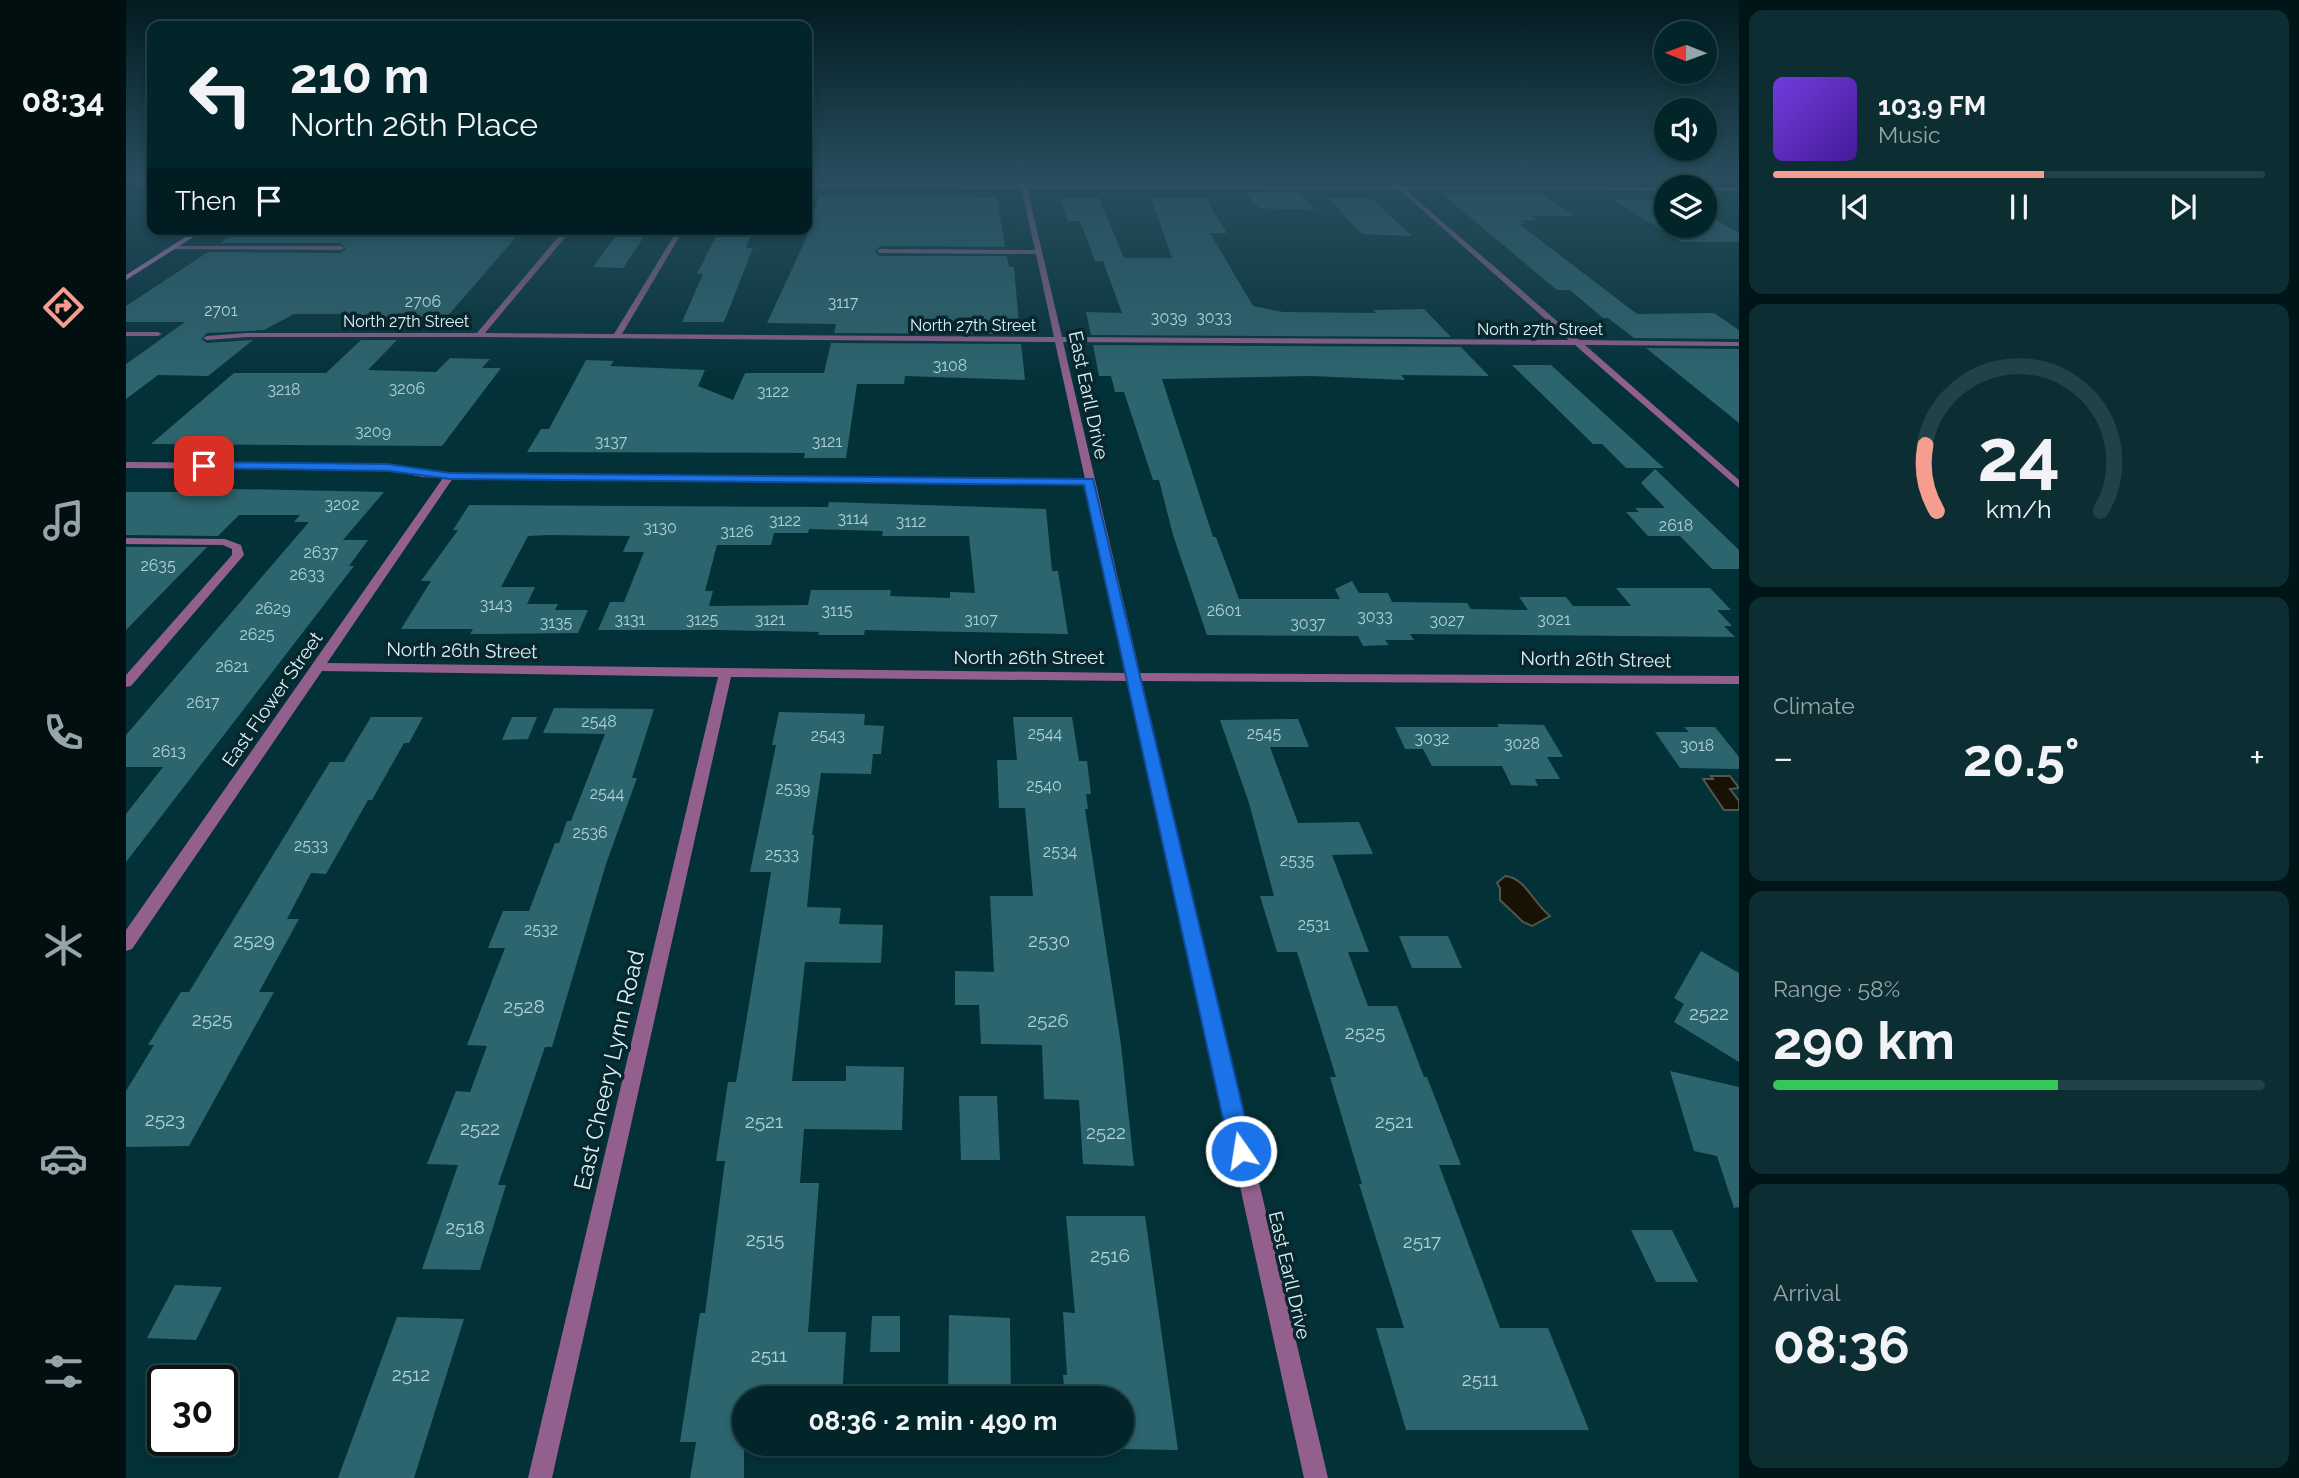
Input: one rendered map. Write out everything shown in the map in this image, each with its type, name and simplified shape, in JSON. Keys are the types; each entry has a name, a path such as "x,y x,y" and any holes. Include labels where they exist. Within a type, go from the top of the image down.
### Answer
{"main road":[{"path":"126,278 173,248"}],"street":[{"path":"337,248 341,248"},
{"path":"479,335 553,248"},
{"path":"617,336 670,248"},
{"name":"East Earll Drive","path":"1036,248 1316,1478"},
{"path":"1468,248 1739,485"},
{"path":"880,251 1037,252"},
{"path":"126,334 158,334"},
{"name":"North 27th Street","path":"207,338 247,335 479,335 1739,344"},
{"path":"126,465 388,467 450,476 1089,482"},
{"name":"East Flower Street","path":"126,944 450,476"},
{"path":"126,541 225,542 237,547 238,555 126,683"},
{"name":"North 26th Street","path":"318,667 1739,680"},
{"name":"East Cheery Lynn Road","path":"540,1478 726,672"}],"shaded area":[{"path":"1711,776 1730,776 1739,788 1730,789 1739,801 1739,810 1724,810 1703,779 1713,779"},
{"path":"1505,876 1524,886 1550,916 1532,926 1523,922 1500,900 1497,883"}],"building":[{"path":"507,248 438,327 370,330 378,323 352,322 362,314 294,314 264,330 207,333 201,339 207,343 253,340 208,376 158,375 126,399 126,364 185,322 126,322 126,306 208,252 341,253 346,249"},
{"path":"607,248 636,248 623,268 593,267"},
{"path":"710,248 753,248 724,322 682,322 703,274 697,274"},
{"path":"802,248 878,248 875,252 880,256 1007,256 1009,267 1014,267 1020,334 834,333 836,324 767,323"},
{"path":"1090,248 1120,248 1124,258 1172,258 1168,248 1219,248 1253,306 1283,312 1376,313 1373,310 1424,309 1451,337 1091,335 1086,312 1122,313 1103,261 1095,261"},
{"path":"1507,248 1550,248 1637,314 1714,313 1739,330 1739,339 1634,338 1608,318 1603,318 1570,290 1557,290"},
{"path":"361,340 397,340 368,370 436,372 450,358 490,359 482,368 501,368 442,446 151,444 234,373 326,373"},
{"path":"831,343 1021,344 1025,380 905,376 904,384 857,384 846,458 804,458 805,453 527,452 541,429 549,429 586,360 614,361 610,366 705,370 698,386 733,400 745,373 824,373"},
{"path":"1093,345 1461,347 1489,376 1401,375 1405,380 1311,376 1162,379 1213,537 1216,537 1239,599 1340,599 1335,589 1352,581 1359,593 1388,593 1392,602 1467,603 1471,609 1528,610 1519,597 1566,597 1573,606 1631,606 1616,588 1710,588 1731,610 1717,610 1732,626 1724,626 1735,637 1410,634 1414,640 1385,640 1389,645 1363,646 1358,636 1207,635 1173,535 1159,480 1153,480 1124,392 1115,392 1111,376 1099,376"},
{"path":"1646,348 1739,349 1739,423"},
{"path":"1512,365 1551,365 1664,468 1626,468 1602,444 1593,444"},
{"path":"1655,469 1739,550 1739,569 1712,569 1680,536 1648,536 1626,512 1639,512 1635,508 1665,508 1641,483"},
{"path":"187,488 384,492 343,540 368,540 349,566 354,566 126,862 126,814 163,767 126,767 126,735 309,522 294,522 300,515 239,515 218,536 126,535 126,492 183,492"},
{"path":"829,502 1046,509 1052,571 1058,571 1068,634 865,630 864,635 818,635 819,632 598,630 610,602 624,602 644,552 623,552 630,536 549,535 528,536 501,587 535,587 527,604 558,604 555,610 588,610 578,633 470,634 473,629 401,629 431,581 421,581 458,530 453,530 469,505 828,507","holes":["809,529 883,531 882,536 969,536 975,593 950,592 950,598 890,596 891,590 811,590 808,605 709,606 713,591 705,591 717,545 771,545 774,533 808,533"]},
{"path":"126,547 207,547 126,630"},
{"path":"554,708 654,709 632,778 637,778 606,864 552,1047 545,1047 498,1185 506,1185 480,1270 422,1269 458,1165 427,1164 456,1091 470,1092 487,1046 467,1045 505,948 488,948 503,911 529,911 555,843 559,843 567,821 571,821 605,734 543,733"},
{"path":"779,712 865,714 864,725 884,726 881,754 873,754 871,774 821,773 812,835 807,907 841,908 839,924 883,925 881,963 805,962 792,1081 846,1081 846,1066 904,1067 902,1130 804,1129 800,1183 819,1183 808,1332 846,1332 843,1386 732,1386 732,1456 744,1456 744,1478 690,1478 696,1442 680,1442 700,1313 705,1313 725,1161 716,1161 728,1082 736,1082 771,872 750,872 776,745 772,745"},
{"path":"371,717 423,717 409,743 404,743 372,800 368,800 326,874 311,873 287,919 299,919 259,992 274,992 189,1146 126,1147 126,1091 154,1045 148,1045 181,992 189,992 330,762 344,762"},
{"path":"512,717 537,717 528,739 502,740"},
{"path":"1013,717 1072,717 1079,761 1087,761 1091,794 1086,794 1088,809 1085,809 1121,1045 1134,1166 1083,1164 1079,1100 1044,1099 1042,1045 981,1044 979,1005 955,1005 955,971 994,972 990,896 1033,896 1025,808 999,808 997,760 1017,760"},
{"path":"1298,719 1309,747 1270,747 1298,823 1359,822 1373,854 1332,855 1369,952 1348,952 1368,1006 1397,1006 1424,1077 1427,1077 1461,1165 1439,1165 1500,1328 1548,1328 1589,1430 1406,1430 1376,1328 1404,1328 1359,1184 1362,1184 1330,1077 1336,1077 1297,952 1277,952 1260,896 1274,896 1249,803 1220,720"},
{"path":"1497,724 1544,725 1563,757 1547,757 1560,779 1535,779 1538,786 1511,785 1502,766 1432,766 1423,749 1405,749 1395,727 1499,727"},
{"path":"1684,727 1715,727 1739,757 1739,769 1680,768 1655,732 1689,732"},
{"path":"1399,936 1448,936 1462,968 1412,968"},
{"path":"1701,951 1739,973 1739,1062 1674,1022 1684,1004 1674,998"},
{"path":"1670,1071 1739,1087 1739,1207 1734,1208 1717,1156 1694,1151"},
{"path":"959,1096 997,1096 1000,1160 961,1160"},
{"path":"1066,1216 1145,1216 1178,1450 1134,1449 1134,1386 1064,1386 1063,1375 1067,1375 1063,1312 1075,1313"},
{"path":"1631,1230 1672,1230 1698,1282 1656,1282"},
{"path":"175,1285 222,1287 196,1340 147,1338"},
{"path":"949,1315 1010,1318 1011,1386 948,1386"},
{"path":"872,1316 900,1316 900,1352 870,1352"},
{"path":"397,1317 464,1319 414,1478 338,1478"}],"route":[{"path":"204,466 388,467 450,476 1089,482 1241,1151"}]}
